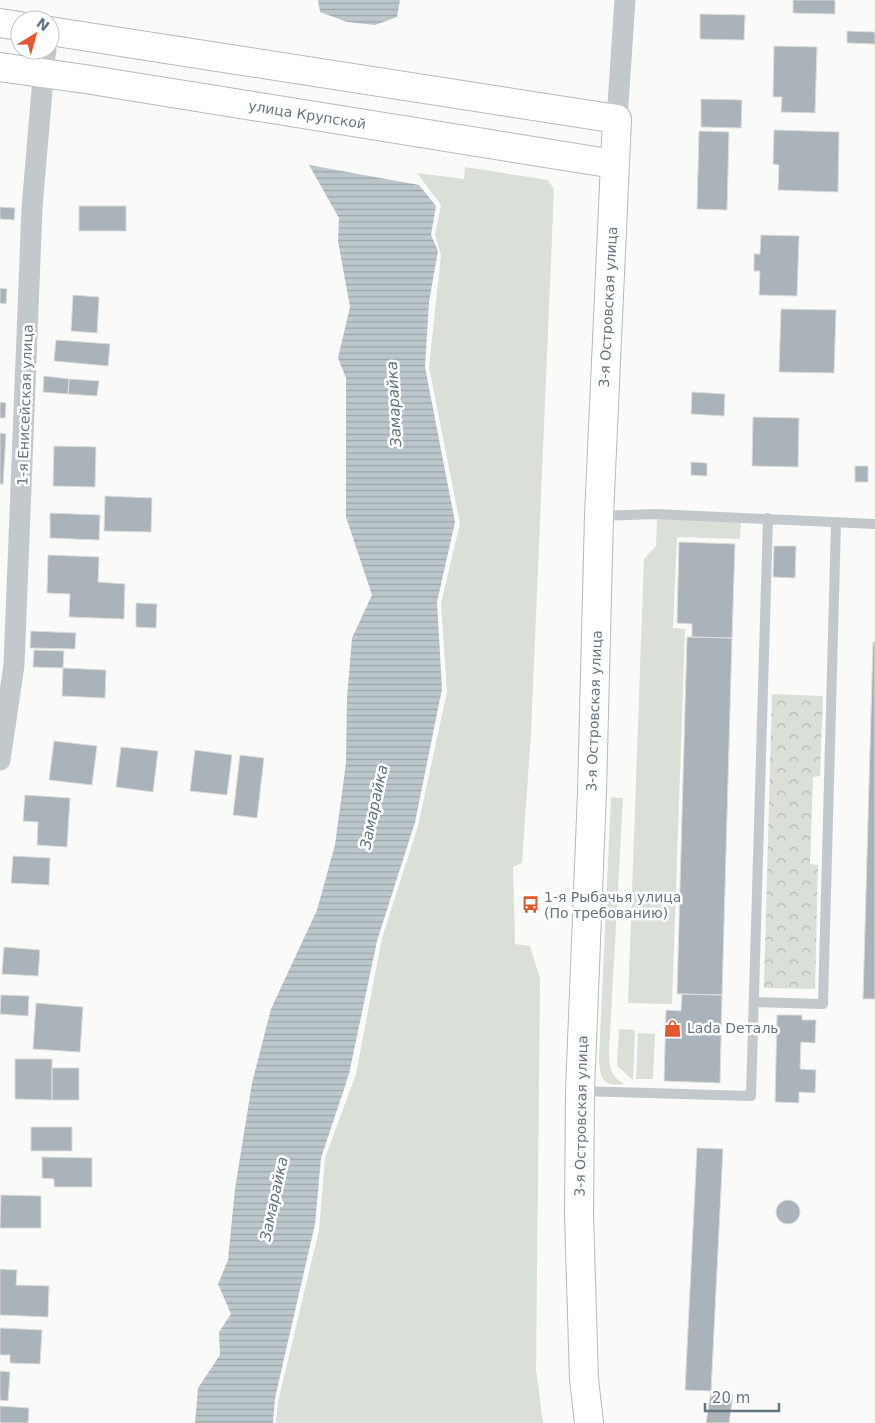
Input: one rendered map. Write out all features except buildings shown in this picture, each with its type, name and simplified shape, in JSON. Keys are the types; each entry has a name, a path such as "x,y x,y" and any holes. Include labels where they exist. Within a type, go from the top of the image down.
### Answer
{"main road":[{"path":"60,33 617,119"},
{"name":"улица Крупской","path":"0,67 44,62 614,164"},
{"name":"3-я Островская улица","path":"589,1423 584,1378 580,1254 580,1091 592,792 599,516 617,119"}],"street":[{"name":"3-я Островская улица","path":"617,119 625,0"},
{"name":"1-я Енисейская улица","path":"0,760 14,665 32,208 44,62"}],"lane":[{"path":"599,516 655,514 875,524"},
{"path":"580,1091 751,1096 768,518"},
{"path":"754,1002 823,1004 836,523"}],"green space":[{"path":"465,167 548,180 554,189 531,733 522,863 513,867 515,944 530,946 540,979 536,1369 543,1423 276,1423 278,1402 319,1230 325,1158 356,1074 382,938 418,826 447,692 441,603 460,524 429,367 441,255 435,235 441,205 417,173 464,179"},
{"path":"657,518 741,521 740,539 677,537 673,628 685,629 672,1004 628,1003 644,559 656,546"},
{"path":"772,694 823,696 820,776 813,777 810,864 818,865 815,989 764,988"},
{"path":"611,797 623,798 609,1051 611,1070 615,1077 624,1084 617,1085 604,1080 600,1071 599,1059"},
{"path":"619,1029 635,1030 633,1080 617,1066"},
{"path":"638,1033 655,1034 653,1079 636,1079"}],"water":[{"path":"318,0 400,0 397,17 375,25 347,22 320,12"},
{"name":"Замарайка","path":"309,165 419,185 436,206 431,235 438,251 429,302 425,367 455,522 437,602 442,689 415,822 377,941 349,1074 321,1158 315,1224 275,1398 273,1423 195,1423 198,1388 220,1355 219,1332 231,1314 218,1284 228,1260 235,1189 252,1083 271,1009 317,910 335,845 346,763 347,698 352,638 372,595 346,517 346,378 338,358 350,307 338,241 339,218"}],"place":[{"name":"1-я Рыбачья улица (По требованию)","path":"530,905"},
{"name":"Lada Dеталь","path":"673,1028"}]}
